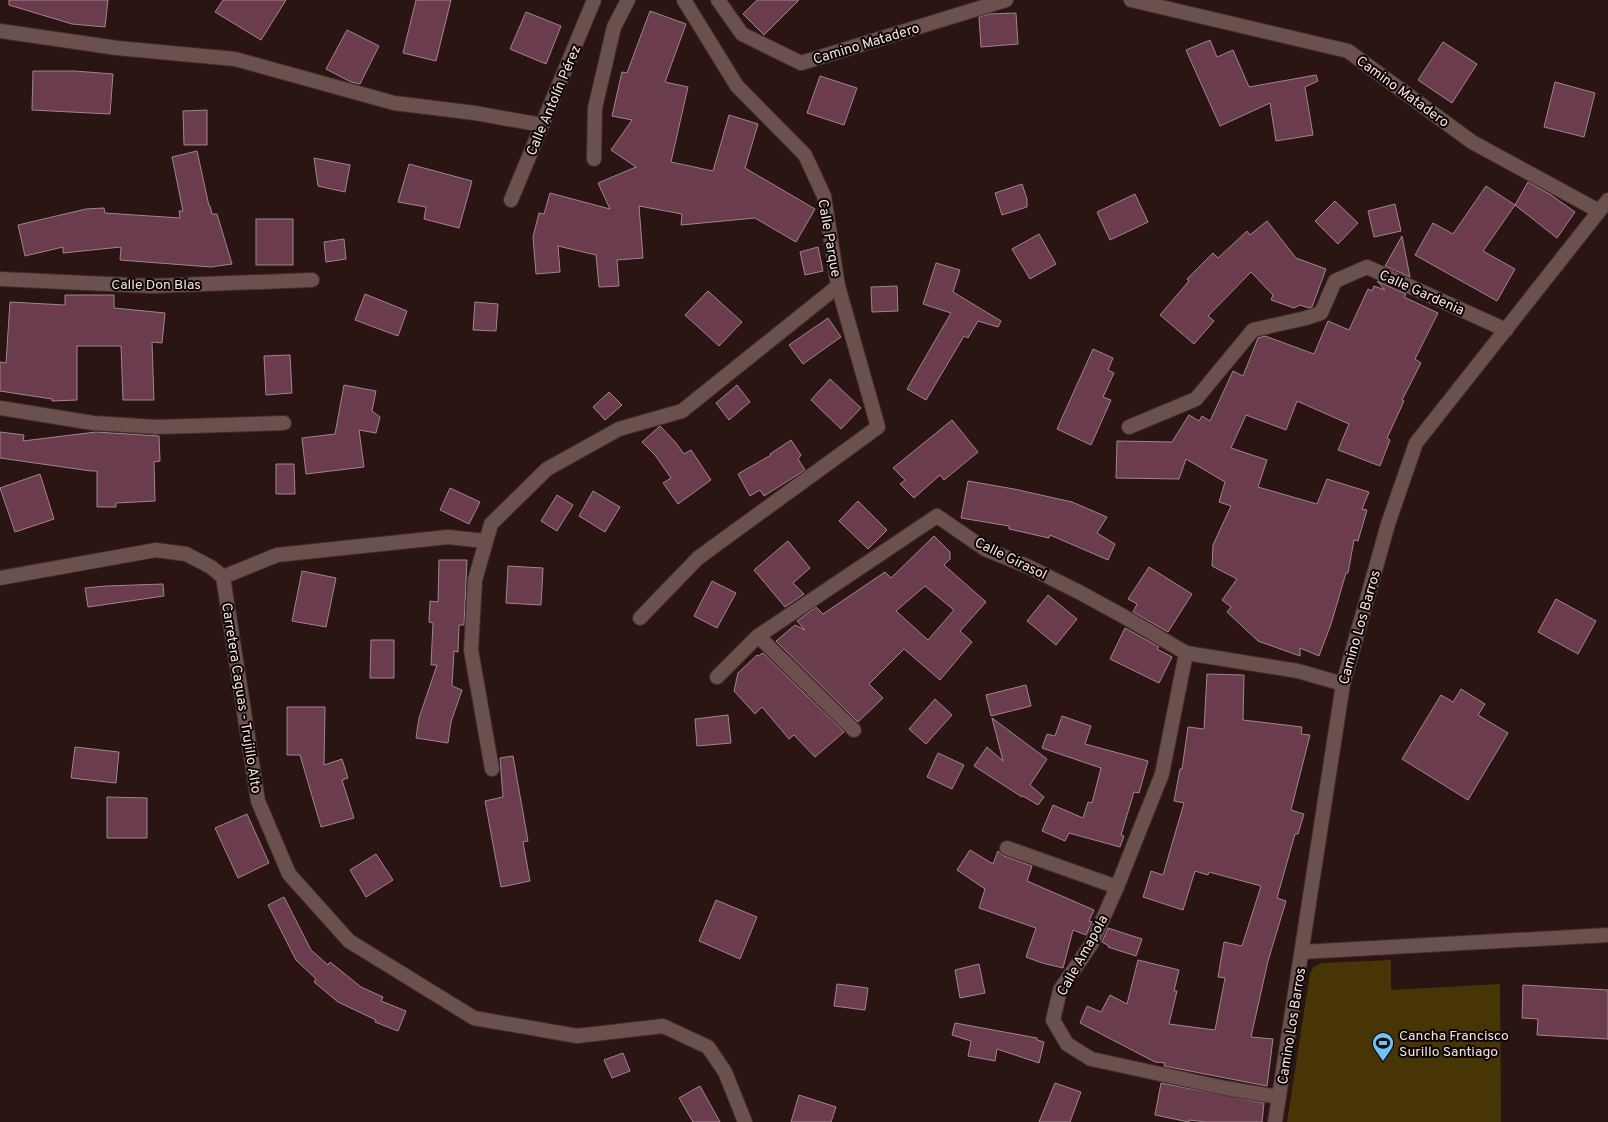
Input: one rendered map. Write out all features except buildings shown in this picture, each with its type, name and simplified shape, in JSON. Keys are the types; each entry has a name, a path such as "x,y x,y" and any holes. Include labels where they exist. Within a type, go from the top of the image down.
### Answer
{"street":[{"name":"Calle Antolín Pérez","path":"511,200 594,0"},
{"path":"594,159 595,108 614,27 628,0"},
{"name":"Calle Parque","path":"640,618 698,558 878,427 838,286 824,196 805,155 737,86 684,0"},
{"name":"Camino Matadero","path":"718,0 742,34 801,63 1006,0"},
{"name":"Camino Matadero","path":"1132,0 1348,51 1472,142 1604,205"},
{"path":"0,31 116,48 235,59 394,103 475,113 542,125"},
{"name":"Camino Los Barros","path":"1275,1122 1343,684 1388,524 1416,443 1604,205"},
{"name":"Calle Gardenia","path":"1129,427 1196,400 1253,330 1321,313 1335,281 1366,267 1506,330"},
{"name":"Calle Don Blas","path":"0,279 152,286 312,280"},
{"path":"492,769 472,650 475,580 491,524 548,469 619,429 682,411 838,286"},
{"path":"0,408 93,423 156,427 284,423"},
{"name":"Calle Girasol","path":"717,677 758,636 937,516 985,549 1029,567 1079,592 1186,653 1298,671 1343,684"},
{"path":"0,578 156,550 186,554 222,576 277,555 448,537 485,541"},
{"name":"Carretera Caguas - Trujillo Alto","path":"222,576 258,801 289,874 349,941 474,1018 576,1036 663,1026 672,1030 708,1047 725,1072 745,1122"},
{"path":"758,636 854,730"},
{"name":"Calle Amapola","path":"1186,653 1162,774 1117,887 1092,943 1060,990 1053,1020 1067,1044 1091,1059 1225,1088 1279,1096"},
{"path":"1007,848 1117,887"},
{"path":"1302,952 1608,934"}],"shaded area":[{"path":"1391,960 1391,990 1500,984 1501,1122 1287,1122 1310,973 1314,967 1322,963"}],"place":[{"name":"Cancha Francisco Surillo Santiago","path":"1383,1062"}]}
